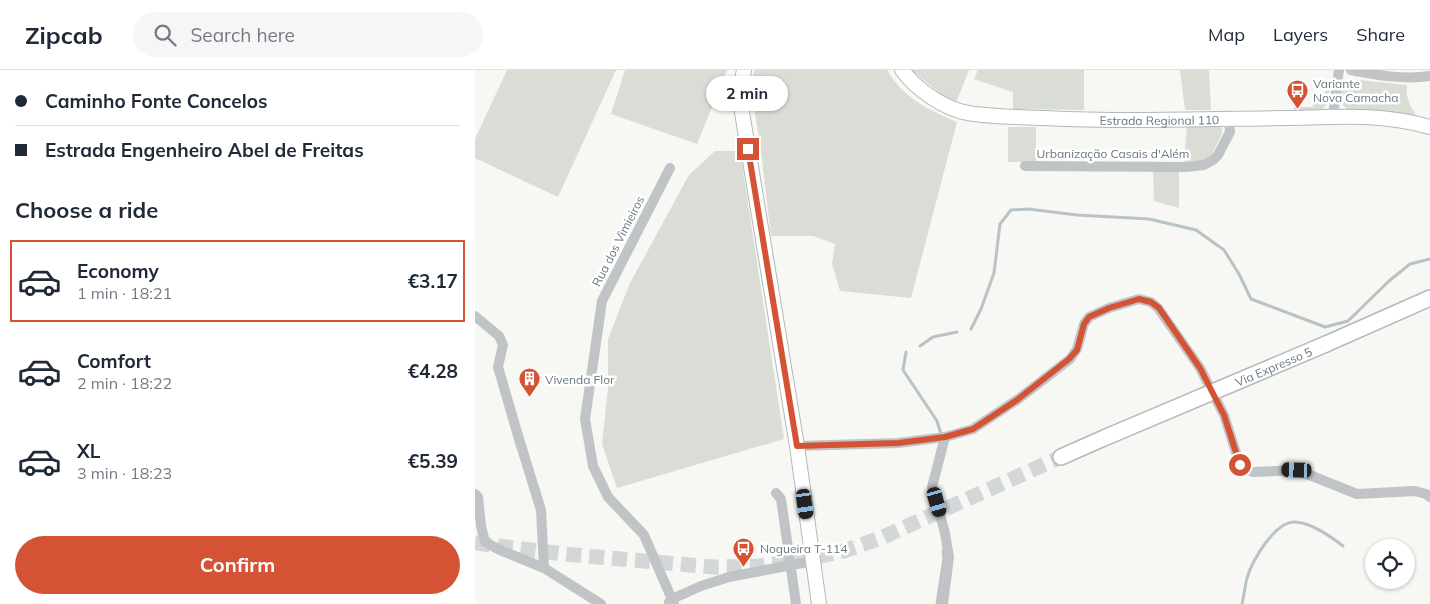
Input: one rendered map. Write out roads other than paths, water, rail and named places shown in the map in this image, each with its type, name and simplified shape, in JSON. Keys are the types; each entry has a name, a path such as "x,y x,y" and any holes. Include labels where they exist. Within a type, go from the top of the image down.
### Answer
{"main road":[{"path":"744,70 739,94 797,446 819,604"},
{"name":"Estrada Regional 110","path":"902,70 908,78 939,101 967,113 1087,120 1375,116 1410,121 1430,127"},
{"name":"Via Expresso 5","path":"1061,457 1430,298"}],"street":[{"path":"1333,116 1339,70"},
{"path":"1351,70 1389,76 1419,78 1430,76"},
{"name":"Urbanização Casais d'Além","path":"1025,166 1187,167 1204,165 1213,160 1225,144 1230,132 1229,118"},
{"name":"Rua dos Vimieiros","path":"670,168 601,301 585,418 593,466 608,497 645,535 671,602"},
{"path":"797,446 898,443 945,437 973,429 1048,377 1069,359 1077,350 1084,324 1089,317 1109,308 1139,299 1151,302 1159,308 1200,368 1224,415 1240,465 1246,470 1253,472 1297,470 1357,494 1415,491 1430,497"},
{"path":"475,316 499,336 503,345 498,367 541,510 544,568"},
{"path":"943,604 949,557 945,533 932,487 945,437"},
{"path":"775,493 781,499 796,604"},
{"path":"475,494 478,497 485,542 544,568 601,604"},
{"path":"671,602 701,586 729,577 813,561"}],"waterway":[{"path":"971,329 981,309 994,273 1000,224 1011,210 1028,209 1077,215 1149,219 1196,230 1224,250 1239,274 1251,299 1325,327 1348,321 1389,281 1410,264 1430,259"},
{"path":"920,346 933,337 957,332"},
{"path":"906,352 903,370 937,421 941,434"},
{"path":"1242,604 1247,578 1254,562 1265,543 1287,523 1295,522 1314,527 1343,546"},
{"path":"937,604 944,558 943,551"}],"tunnel":[{"path":"475,543 564,554 714,567 759,566 801,560 844,551 883,537 1061,457"}],"place":[{"name":"Variante Nova Camacha","path":"1297,109"},
{"name":"Vivenda Flor","path":"529,398"},
{"name":"Nogueira T-114","path":"744,567"}]}
